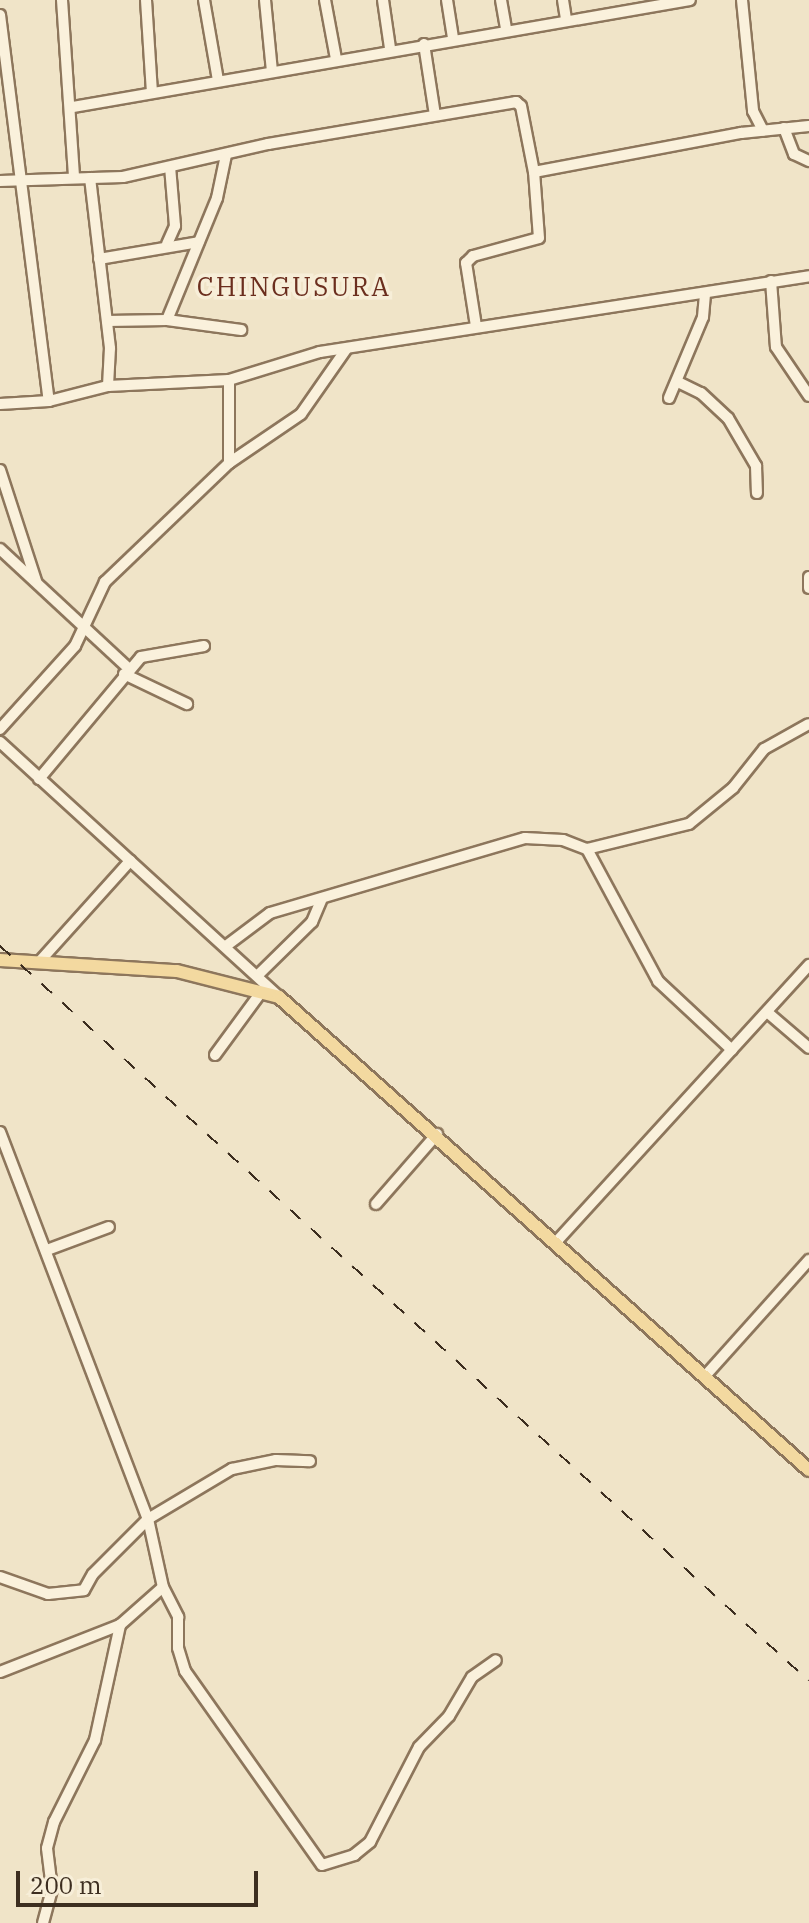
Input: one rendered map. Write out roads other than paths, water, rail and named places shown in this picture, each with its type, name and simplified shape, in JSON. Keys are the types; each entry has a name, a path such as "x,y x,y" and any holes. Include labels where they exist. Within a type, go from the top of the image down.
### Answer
{"main road":[{"path":"0,960 177,971 279,997 557,1241 809,1470"}],"street":[{"path":"62,0 73,107 74,177"},
{"path":"146,0 152,92"},
{"path":"204,0 218,80"},
{"path":"265,0 272,71"},
{"path":"325,0 336,59"},
{"path":"383,0 390,48"},
{"path":"447,0 453,38"},
{"path":"501,0 506,29"},
{"path":"563,0 566,18"},
{"path":"73,107 390,48 687,0"},
{"path":"742,0 753,111 763,131"},
{"path":"0,15 49,401"},
{"path":"424,44 435,115"},
{"path":"0,181 90,178 170,167 435,115 519,104 534,172 539,238 473,256 466,263 476,326"},
{"path":"741,133 753,111"},
{"path":"534,172 741,133 809,126"},
{"path":"784,128 794,154 809,161"},
{"path":"167,320 217,198 226,155"},
{"path":"167,244 175,226 170,167"},
{"path":"90,178 107,321 108,386"},
{"path":"99,259 167,244 199,242"},
{"path":"0,404 49,401 108,386 229,380 347,348 809,276"},
{"path":"771,281 776,347 809,396"},
{"path":"669,398 703,317 705,294"},
{"path":"107,321 167,320 241,330"},
{"path":"0,729 75,646 105,582 229,463 301,414 347,348"},
{"path":"229,380 229,463"},
{"path":"678,382 701,393 728,418 756,466 757,493"},
{"path":"0,470 37,583"},
{"path":"0,549 84,626 127,671 187,704"},
{"path":"809,577 809,588"},
{"path":"39,779 127,671 146,654 204,646"},
{"path":"226,946 270,913 525,838 563,840 587,849 689,824 733,788 756,756 809,724"},
{"path":"0,742 279,997"},
{"path":"587,849 658,981 732,1050"},
{"path":"40,961 130,861"},
{"path":"258,975 312,922 322,898"},
{"path":"557,1241 809,965"},
{"path":"215,1055 262,991"},
{"path":"767,1012 809,1048"},
{"path":"0,1132 148,1519 163,1587 178,1617 178,1648 185,1671 322,1865 351,1856 370,1842 419,1747 449,1716 472,1677 496,1660"},
{"path":"376,1204 437,1134"},
{"path":"47,1250 109,1227"},
{"path":"705,1376 809,1260"},
{"path":"0,1577 48,1594 84,1590 93,1574 148,1519 232,1469 264,1461 310,1461"},
{"path":"0,1672 120,1625 163,1587"},
{"path":"43,1923 52,1889 47,1848 54,1822 95,1740 120,1625"}],"railway":[{"path":"0,946 809,1681"}],"district":[{"name":"CHINGUSURA","path":"294,287"}]}
